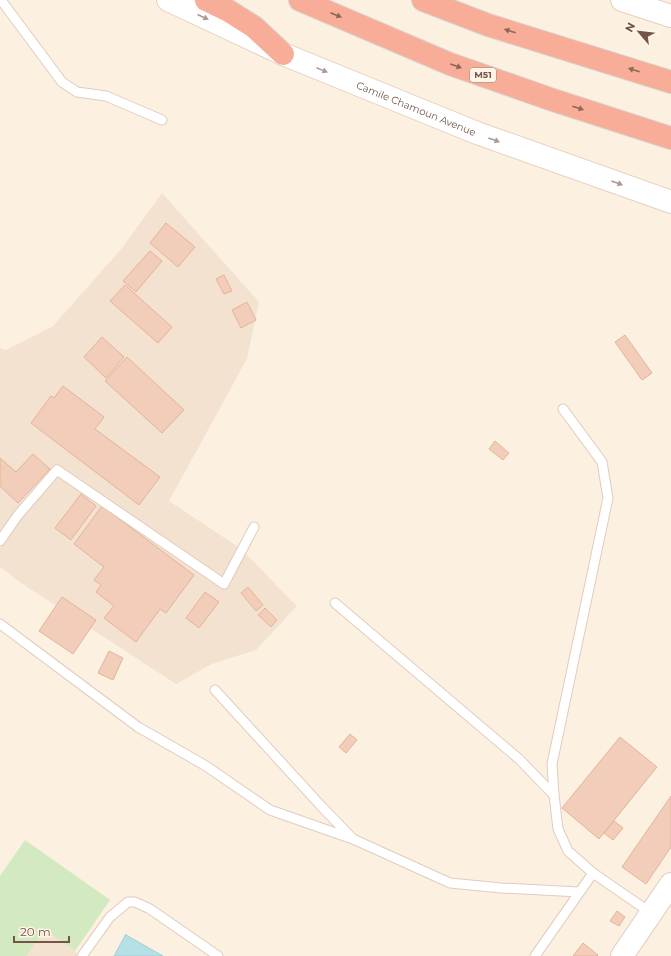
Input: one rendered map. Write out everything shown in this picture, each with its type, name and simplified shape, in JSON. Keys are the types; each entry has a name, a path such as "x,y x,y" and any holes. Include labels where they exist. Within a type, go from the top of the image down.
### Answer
{"highway":[{"path":"206,0 234,14 254,27 283,54"},
{"name":"M51","path":"300,0 450,64 553,100 671,138"},
{"path":"423,0 488,24 671,82"}],"main road":[{"name":"Camile Chamoun Avenue","path":"168,0 283,54 477,133 671,202"},
{"path":"622,0 671,16"},
{"path":"622,956 671,884"}],"lane":[{"path":"1,0 62,82 77,92 106,96 162,120"},
{"path":"563,410 602,462 608,498 552,764 558,829 568,851 593,873 651,913"},
{"path":"0,541 18,515 57,470 224,584 254,527"},
{"path":"336,603 519,758 554,795"},
{"path":"0,624 138,727 206,766 270,810 353,839 450,883 501,888 579,892"},
{"path":"215,690 353,839"},
{"path":"534,956 593,873"},
{"path":"82,956 110,917 128,902 135,902 150,909 218,956"}],"shaded area":[{"path":"162,193 259,302 247,359 169,501 240,548 297,606 256,650 212,664 176,684 21,583 0,567 0,348 6,350 53,326 122,248"},
{"path":"45,930 75,951 78,956 26,956"}],"green space":[{"path":"25,840 110,900 75,951 45,930 26,956 0,956 0,876"}],"water":[{"path":"126,935 163,956 114,956"}],"building":[{"path":"166,223 195,247 178,267 150,243"},
{"path":"150,251 162,261 136,292 123,281"},
{"path":"224,275 232,291 224,294 216,279"},
{"path":"125,285 172,327 158,343 110,301"},
{"path":"247,302 256,320 241,328 232,310"},
{"path":"625,335 652,373 642,380 615,342"},
{"path":"102,337 124,357 106,378 84,357"},
{"path":"127,357 184,410 162,433 105,381"},
{"path":"63,386 104,417 95,429 160,477 139,505 31,423 51,396 54,398"},
{"path":"495,441 509,453 503,460 489,449"},
{"path":"33,454 50,469 18,503 0,486 0,458 16,472"},
{"path":"81,494 96,506 71,540 55,528"},
{"path":"102,506 194,575 166,613 160,609 136,642 104,618 114,606 96,592 101,585 94,580 104,567 74,544"},
{"path":"248,587 263,605 256,611 241,593"},
{"path":"205,592 219,602 199,628 186,618"},
{"path":"62,597 96,620 73,654 39,631"},
{"path":"265,608 277,620 271,627 258,615"},
{"path":"109,651 123,658 113,680 98,673"},
{"path":"350,734 357,740 346,753 339,747"},
{"path":"620,737 657,767 599,839 562,808"},
{"path":"671,796 671,847 646,884 622,867"},
{"path":"614,821 623,828 613,840 604,833"},
{"path":"617,911 625,917 619,926 610,921"},
{"path":"583,943 598,955 573,956"}]}
